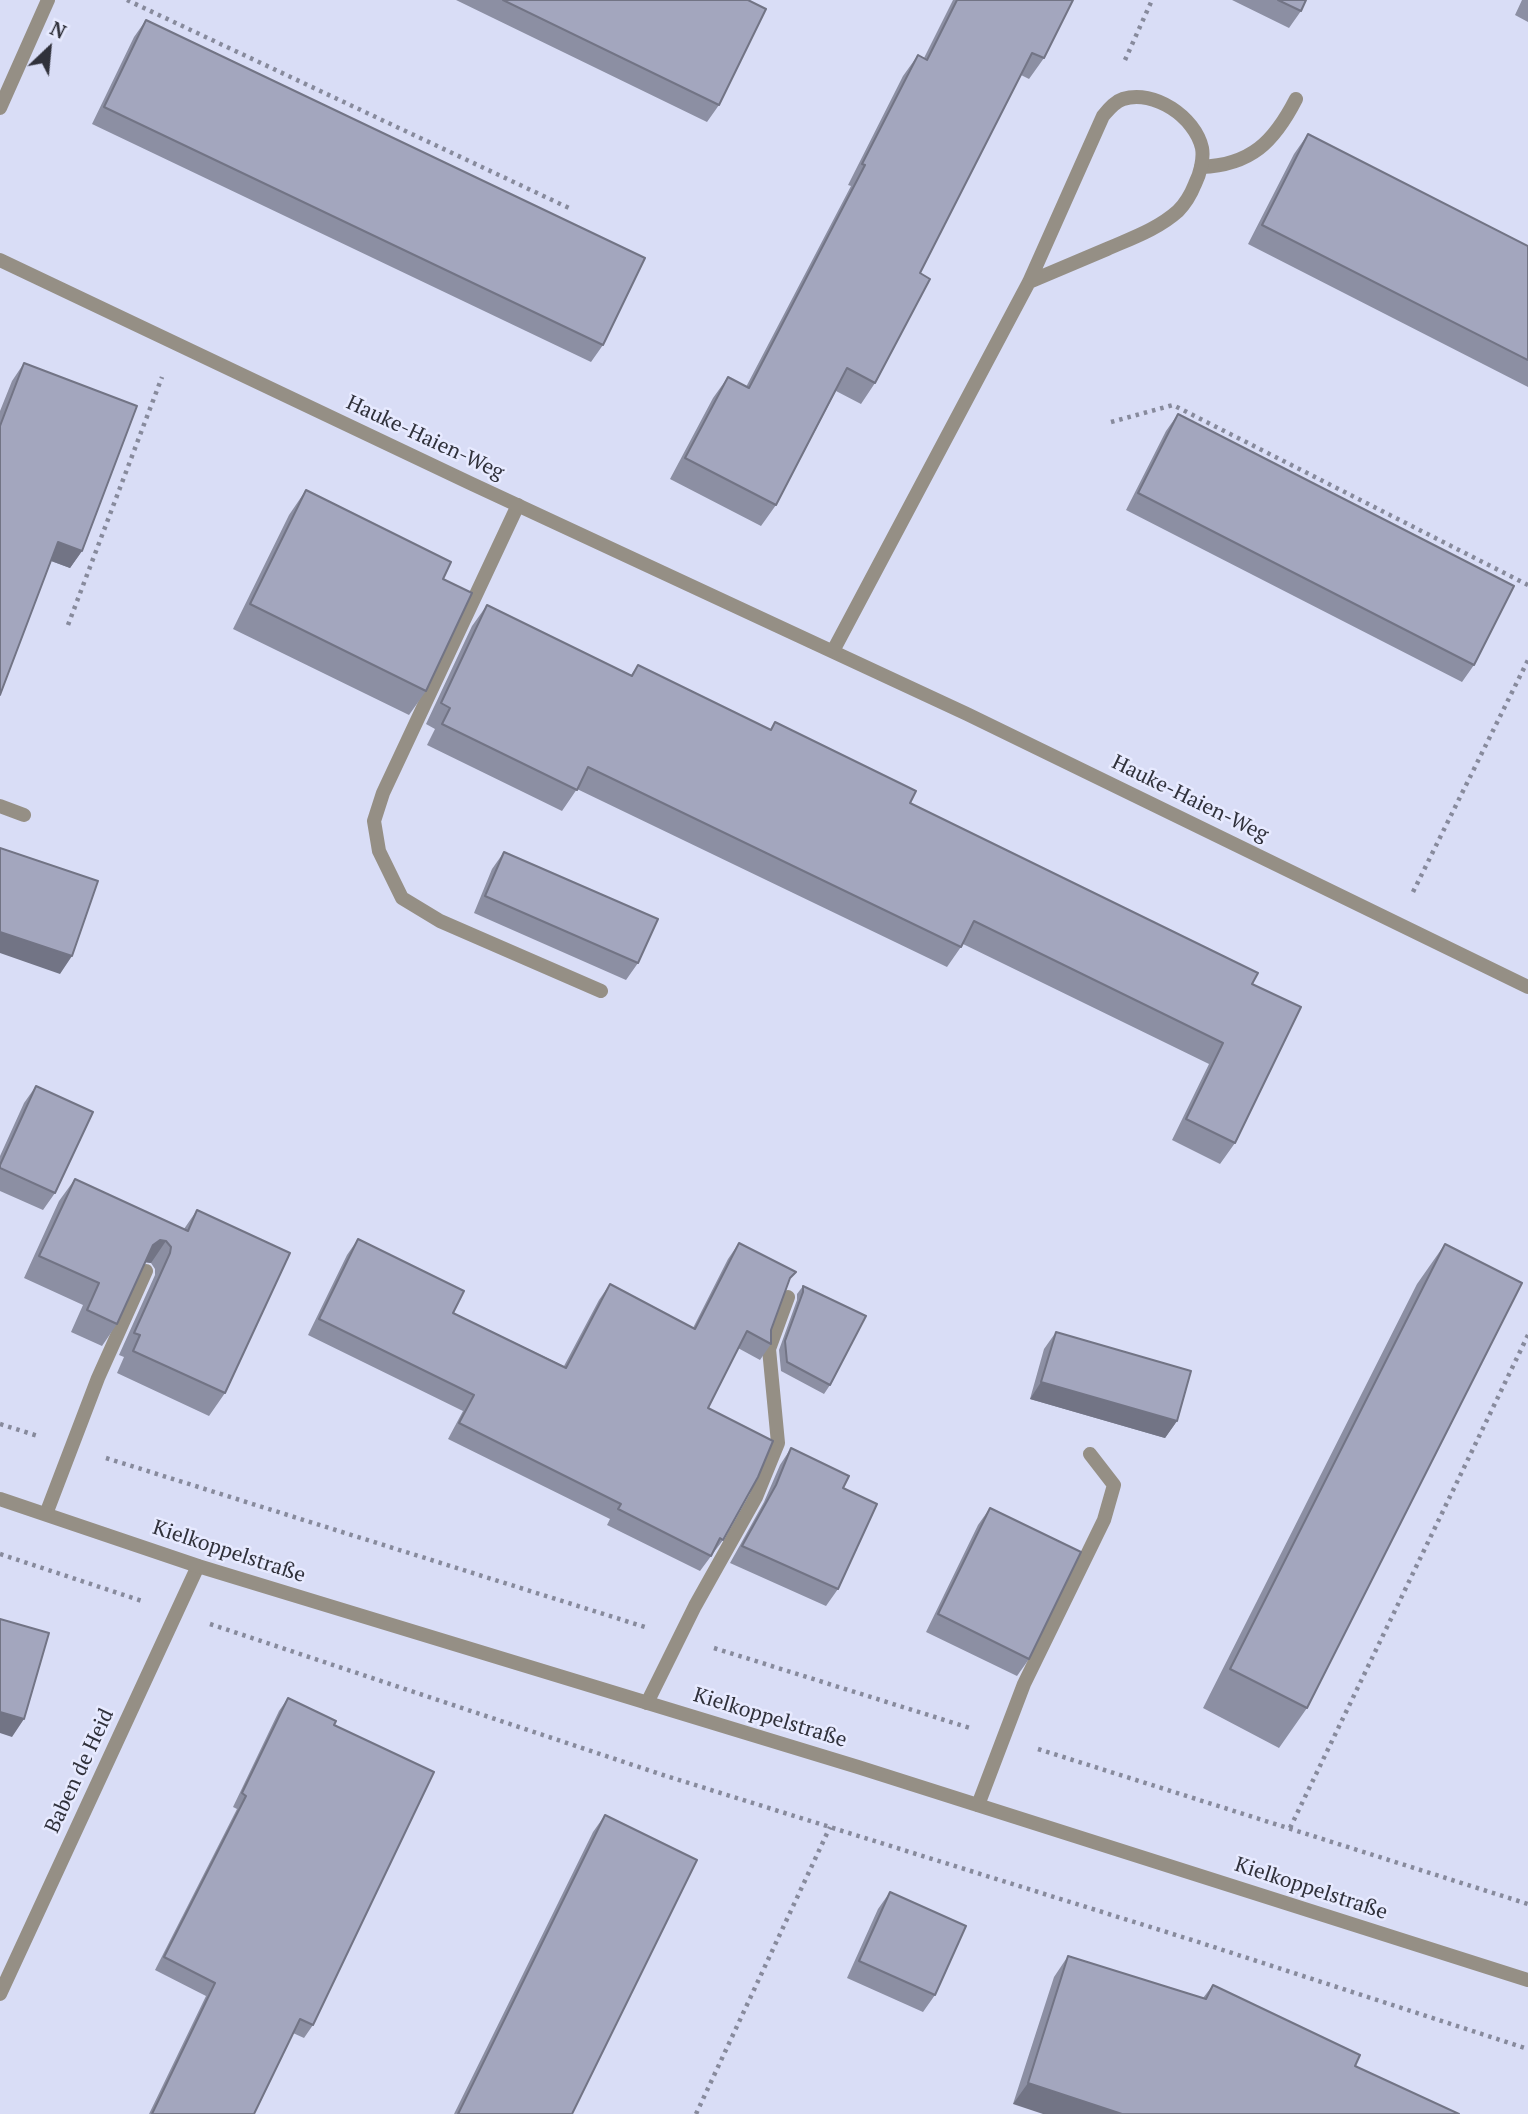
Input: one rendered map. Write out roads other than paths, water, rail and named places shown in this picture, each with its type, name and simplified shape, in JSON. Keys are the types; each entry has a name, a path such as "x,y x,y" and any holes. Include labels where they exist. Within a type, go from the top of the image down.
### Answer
{"street":[{"path":"0,108 48,0"},
{"path":"833,651 1028,282 1103,116 1126,98 1141,97 1159,102 1184,117 1195,130 1202,149 1201,167 1188,199 1177,212 1148,232 1028,282"},
{"path":"1201,167 1241,160 1266,144 1282,125 1296,99"},
{"name":"Hauke-Haien-Weg","path":"0,260 833,651 1528,987"},
{"path":"518,505 383,793 374,821 379,851 402,898 440,922 601,991"},
{"path":"0,806 24,815"},
{"path":"46,1514 98,1378 146,1271"},
{"path":"647,1703 679,1637 756,1497 778,1443 769,1349 788,1297"},
{"path":"978,1805 1024,1684 1104,1520 1114,1485 1090,1454"},
{"name":"Kielkoppelstraße","path":"0,1499 198,1566 978,1805 1528,1980"},
{"name":"Baben de Heid","path":"0,1994 198,1566"}]}
